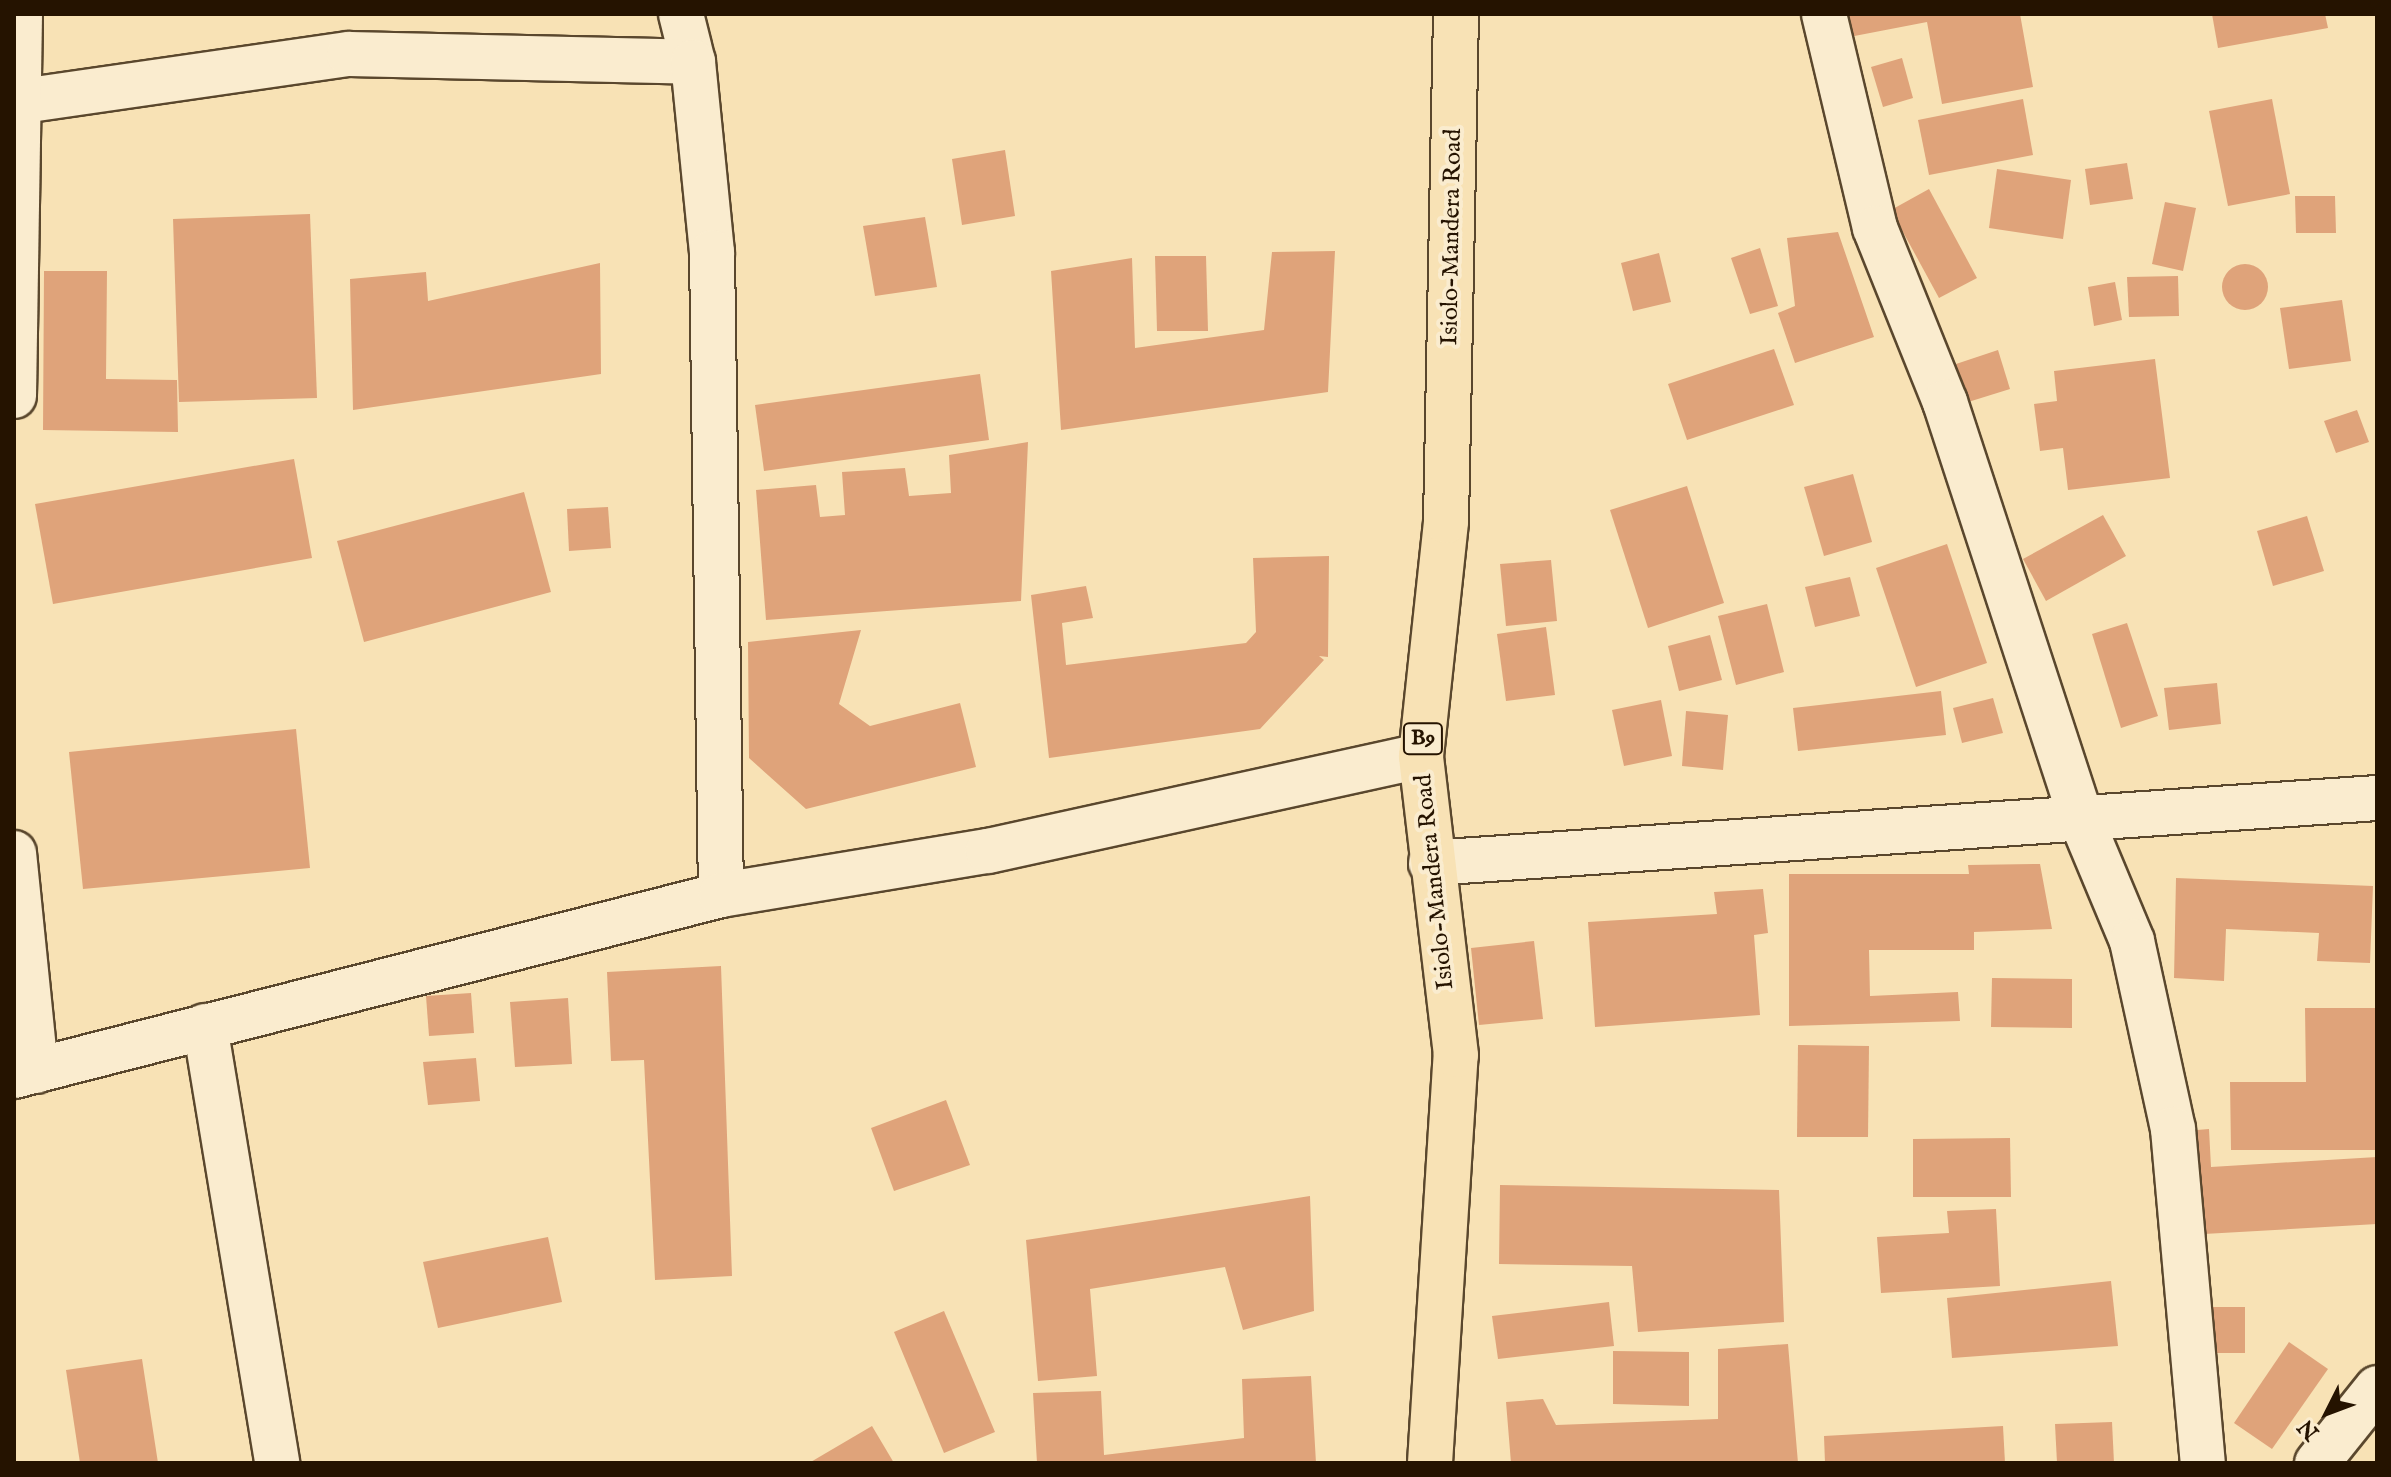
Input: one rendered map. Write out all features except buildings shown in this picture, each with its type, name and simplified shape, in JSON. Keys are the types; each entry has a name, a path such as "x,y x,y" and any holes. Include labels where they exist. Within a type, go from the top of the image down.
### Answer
{"highway":[{"name":"Isiolo-Mandera Road","path":"1430,1463 1456,1055 1431,863 1421,756 1446,521 1456,14"}],"street":[{"path":"14,396 22,101 20,14"},
{"path":"681,14 693,62 712,252 721,895"},
{"path":"1824,14 1875,228 1945,402 2081,819 2132,941 2173,1129 2203,1463"},
{"path":"22,101 349,54 693,62"},
{"path":"14,853 25,1074 721,895 988,851 1421,756"},
{"path":"1431,863 2377,798"},
{"path":"205,1026 277,1463"},
{"path":"2317,1463 2377,1388"}]}
